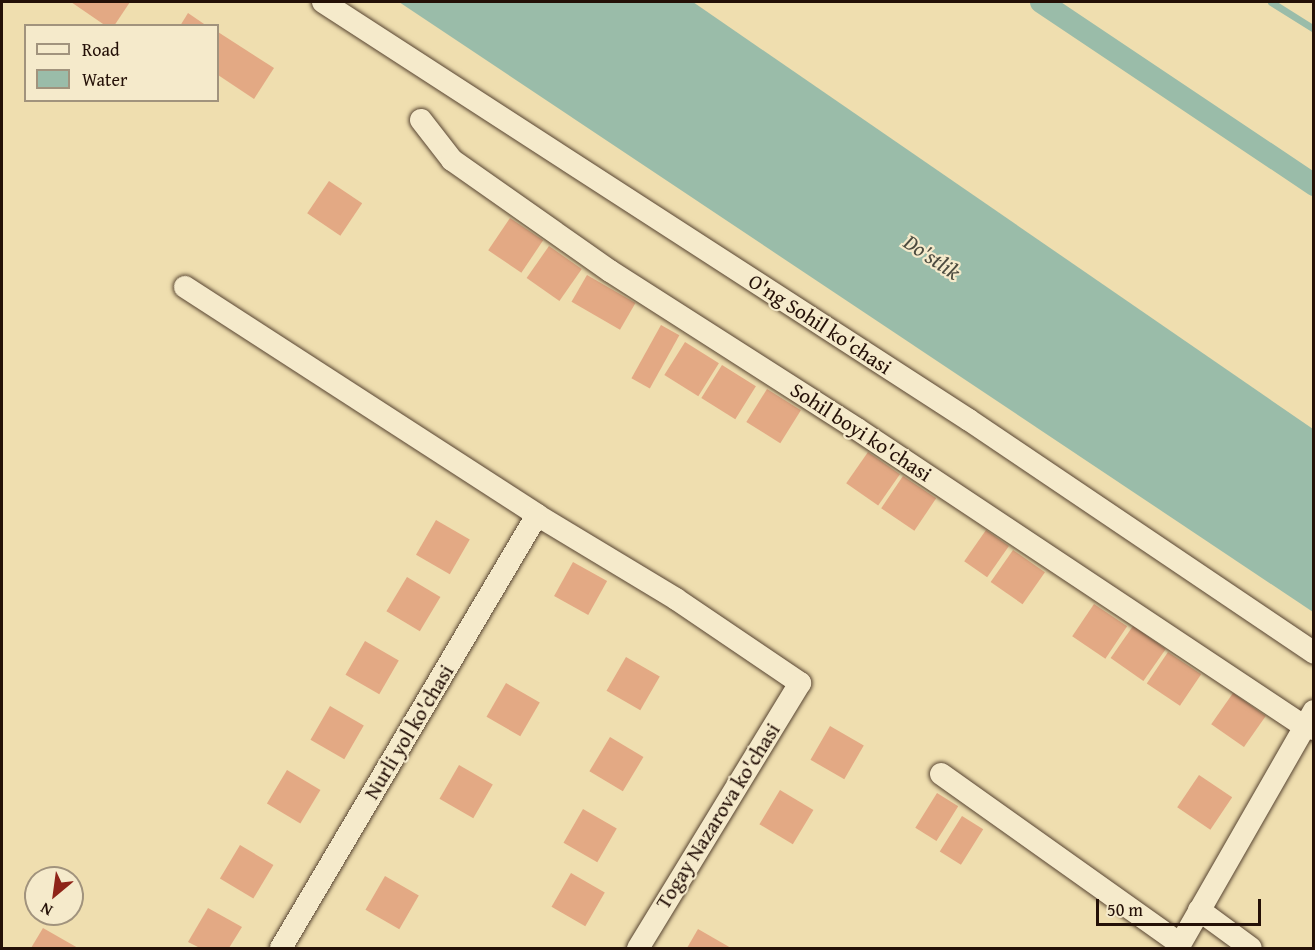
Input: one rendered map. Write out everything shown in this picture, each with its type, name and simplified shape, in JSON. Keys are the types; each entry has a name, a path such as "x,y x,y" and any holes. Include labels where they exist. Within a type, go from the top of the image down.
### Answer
{"street":[{"name":"O'ng Sohil ko'chasi","path":"323,2 969,420 1314,653"},
{"name":"Sohil boyi ko'chasi","path":"421,120 452,160 610,271 1311,722"},
{"path":"186,286 537,515"},
{"name":"Togay Nazarova ko'chasi","path":"537,515 676,599 800,683 638,948"},
{"name":"Nurli yol ko'chasi","path":"281,948 537,515"},
{"path":"941,774 1179,946 1311,722"},
{"path":"1199,910 1251,948"}],"water":[{"name":"Do'stlik","path":"399,2 693,2 1313,429 1313,612"}],"building":[{"path":"71,2 130,2 115,24 103,24"},
{"path":"188,13 204,24 181,24"},
{"path":"219,33 274,68 254,99 219,76"},
{"path":"329,181 362,203 340,236 307,213"},
{"path":"510,218 543,240 521,273 488,250"},
{"path":"549,246 582,269 559,301 527,278"},
{"path":"587,275 635,303 620,330 572,302"},
{"path":"661,325 679,335 650,389 631,378"},
{"path":"685,342 719,363 698,396 664,375"},
{"path":"722,365 756,386 735,419 701,398"},
{"path":"767,389 801,410 780,443 746,422"},
{"path":"868,452 900,474 878,505 846,483"},
{"path":"903,476 936,498 914,531 881,508"},
{"path":"436,520 470,540 450,574 416,555"},
{"path":"986,530 1009,546 987,577 964,561"},
{"path":"1013,550 1045,572 1023,604 991,582"},
{"path":"573,562 607,581 588,615 554,596"},
{"path":"407,577 440,597 420,631 386,611"},
{"path":"1094,604 1127,626 1105,659 1072,636"},
{"path":"1133,626 1166,649 1143,681 1111,658"},
{"path":"365,641 399,660 379,694 346,675"},
{"path":"1168,652 1201,674 1180,706 1147,684"},
{"path":"626,657 660,676 640,710 606,691"},
{"path":"506,683 540,702 520,736 486,717"},
{"path":"1233,693 1266,716 1244,747 1211,724"},
{"path":"330,706 364,726 344,759 310,740"},
{"path":"830,726 864,746 844,779 810,760"},
{"path":"610,737 643,757 623,791 589,771"},
{"path":"459,765 493,784 473,818 440,799"},
{"path":"287,770 320,790 300,824 267,803"},
{"path":"1199,775 1232,797 1210,830 1177,807"},
{"path":"780,790 813,810 793,844 759,824"},
{"path":"937,793 958,806 936,841 915,828"},
{"path":"583,809 617,828 597,862 564,843"},
{"path":"962,816 983,829 961,865 940,852"},
{"path":"240,845 273,865 253,899 220,878"},
{"path":"571,873 605,892 585,926 552,907"},
{"path":"385,876 419,896 399,929 366,910"},
{"path":"208,908 242,927 229,948 200,948 188,942"},
{"path":"43,928 78,948 31,948"},
{"path":"698,929 731,948 687,948"}],"waterway":[{"path":"1041,2 1314,185"},
{"path":"1271,2 1314,29"}]}
